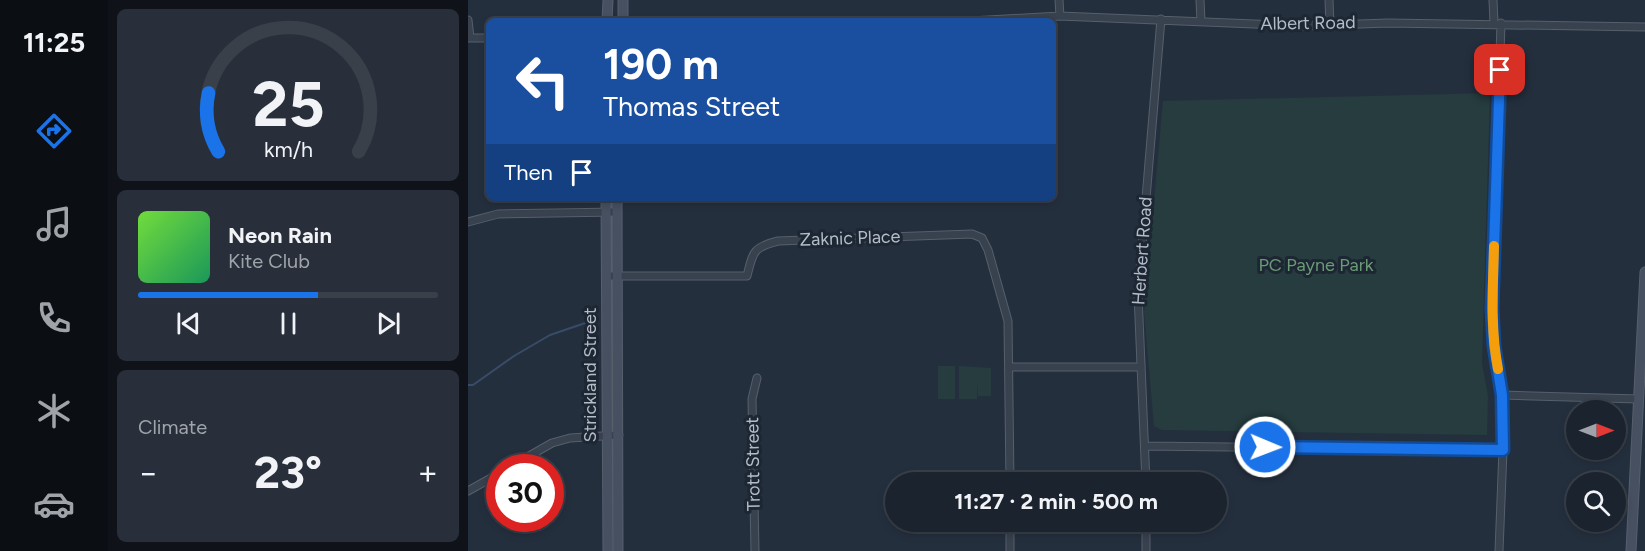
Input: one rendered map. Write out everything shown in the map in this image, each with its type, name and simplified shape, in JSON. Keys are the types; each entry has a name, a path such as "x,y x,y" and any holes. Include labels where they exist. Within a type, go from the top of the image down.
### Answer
{"street":[{"path":"607,18 608,0"},
{"path":"623,0 623,18"},
{"path":"1059,0 1060,16"},
{"path":"1200,0 1201,21"},
{"path":"1329,0 1330,25"},
{"path":"1493,0 1498,23 1492,309 1494,346 1502,395 1503,450 1499,551"},
{"name":"Albert Road","path":"1024,18 1060,16 1285,25 1498,23 1645,27"},
{"name":"Herbert Road","path":"1146,472 1138,294 1161,19"},
{"path":"468,20 469,38 486,38"},
{"name":"Strickland Street","path":"606,201 608,551"},
{"name":"Strickland Street","path":"617,201 618,551"},
{"path":"468,222 498,214 617,212"},
{"name":"Zaknic Place","path":"607,276 747,276 753,253 760,245 777,240 972,234 982,238 988,250 1005,306 1010,366"},
{"path":"1631,551 1645,273"},
{"path":"1010,472 1010,366 1140,367"},
{"name":"Trott Street","path":"755,551 752,399 758,378"},
{"path":"1502,395 1639,399"},
{"path":"533,454 552,443 570,438 619,435"},
{"path":"1145,446 1503,450"},
{"path":"468,491 486,481"},
{"path":"1010,532 1010,551"},
{"path":"1146,532 1146,551"}],"green space":[{"name":"PC Payne Park","path":"1490,93 1482,363 1488,396 1487,435 1162,430 1154,426 1144,312 1163,101"},
{"path":"938,366 955,366 955,399 938,399"},
{"path":"959,366 991,368 991,396 978,396 977,383 977,399 959,399"}],"waterway":[{"path":"468,385 473,385 514,356 550,335 597,319"}],"slow traffic":[{"path":"1494,246 1492,309 1498,369"}],"route":[{"path":"1265,447 1503,450 1502,395 1494,346 1492,309 1500,70"}]}
